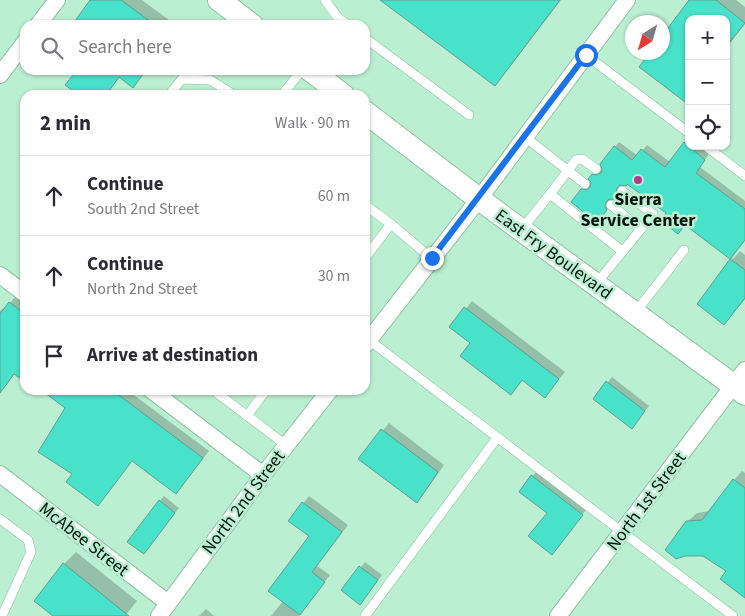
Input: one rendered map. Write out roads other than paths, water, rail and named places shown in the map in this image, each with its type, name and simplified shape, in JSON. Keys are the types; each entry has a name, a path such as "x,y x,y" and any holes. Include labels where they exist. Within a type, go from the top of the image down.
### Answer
{"main road":[{"path":"219,0 245,20"},
{"path":"317,75 336,90"},
{"name":"East Fry Boulevard","path":"370,116 596,285 741,383"}],"street":[{"path":"42,20 57,0"},
{"path":"370,338 479,199 627,0"},
{"path":"2,69 20,48"},
{"path":"0,276 20,290"},
{"name":"North 1st Street","path":"558,616 622,532 741,383"},
{"path":"158,395 263,475"},
{"name":"North 2nd Street","path":"164,610 263,475 326,395"},
{"name":"McAbee Street","path":"0,474 164,610"}],"lane":[{"path":"325,0 341,20"},
{"path":"370,42 469,114"},
{"path":"586,55 685,130"},
{"path":"286,90 298,75"},
{"path":"173,90 182,78 210,80 226,90"},
{"path":"524,137 585,184"},
{"path":"711,150 745,176"},
{"path":"521,230 576,160 582,159 596,169"},
{"path":"596,285 653,214 622,190"},
{"path":"550,194 622,251"},
{"path":"611,205 641,229"},
{"path":"370,209 432,258"},
{"path":"370,251 391,224"},
{"path":"635,313 684,250"},
{"path":"370,344 734,616"},
{"path":"220,395 286,445"},
{"path":"247,416 262,395"},
{"path":"365,616 497,438"},
{"path":"0,519 28,540 31,552 2,616"}],"place":[{"name":"Sierra Service Center","path":"638,180"}]}
